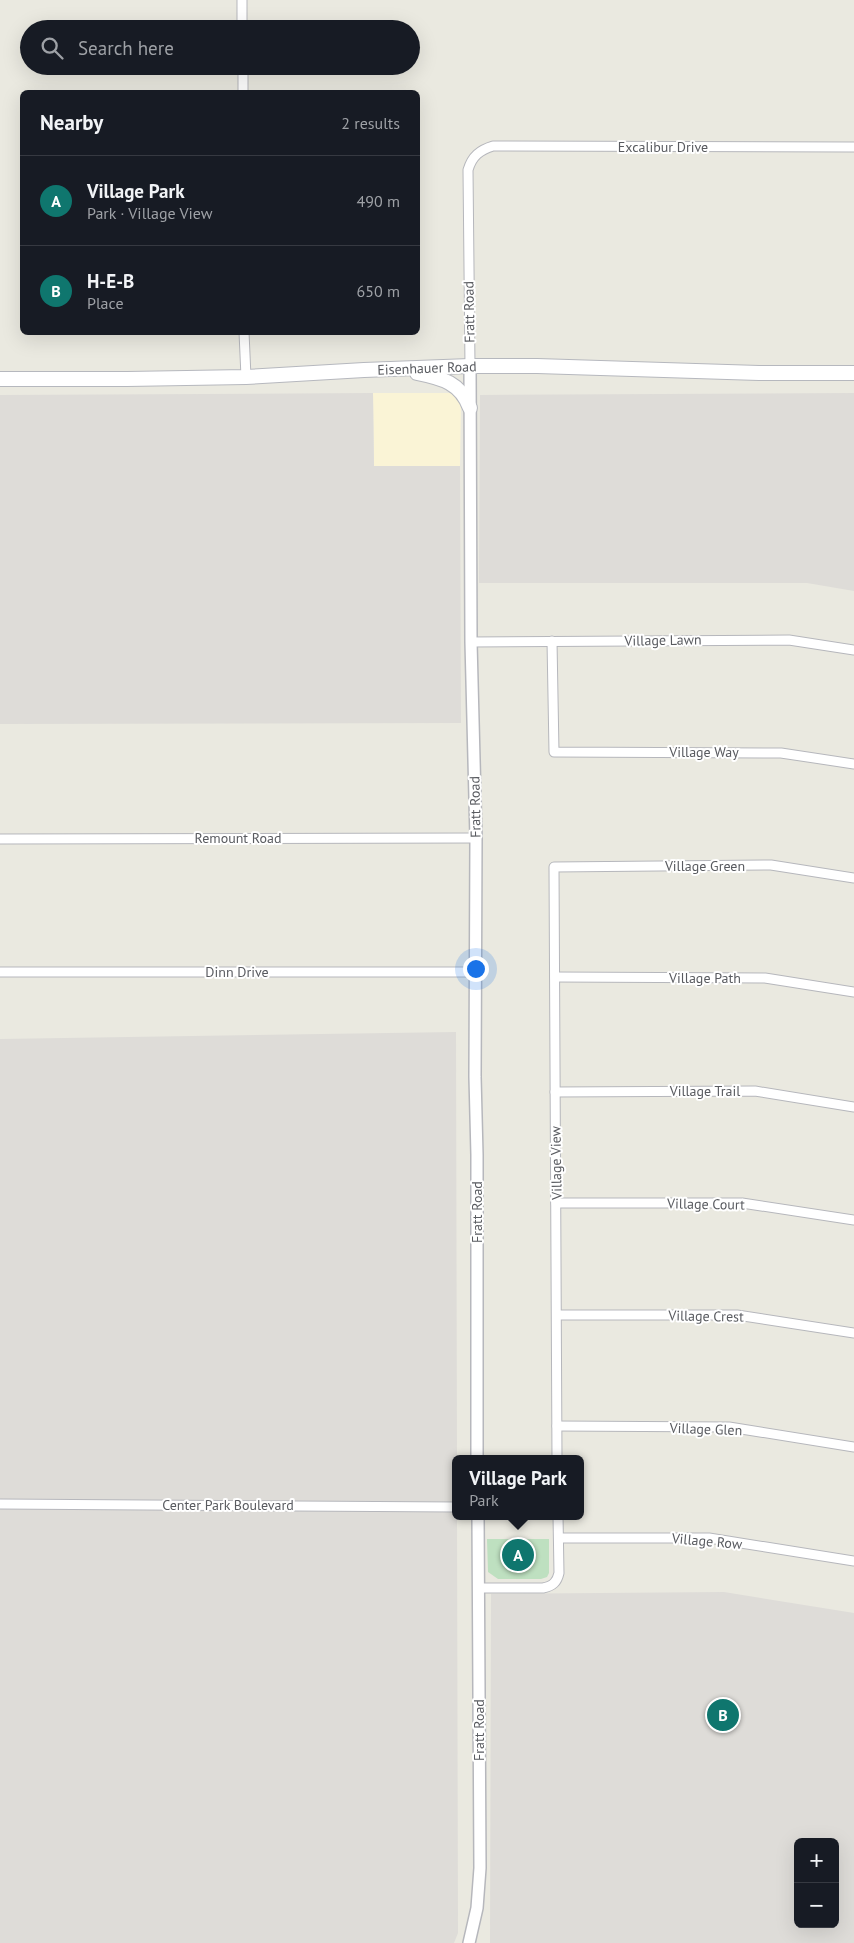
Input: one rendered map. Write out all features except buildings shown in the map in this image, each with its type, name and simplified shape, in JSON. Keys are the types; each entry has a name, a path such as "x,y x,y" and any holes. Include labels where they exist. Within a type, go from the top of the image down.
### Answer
{"main road":[{"name":"Eisenhauer Road","path":"0,379 127,380 246,377 470,366 564,367 733,373 854,373"},
{"path":"387,369 432,376 448,381 463,393 470,408"}],"street":[{"path":"242,0 242,20"},
{"path":"243,75 243,90"},
{"name":"Excalibur Drive","path":"474,156 493,146 854,147"},
{"name":"Fratt Road","path":"474,156 468,170 467,185 471,642 476,838 477,1455"},
{"path":"244,335 246,377"},
{"name":"Village Lawn","path":"471,642 788,640 854,650"},
{"name":"Village Way","path":"552,642 554,752 781,753 854,764"},
{"name":"Remount Road","path":"0,839 476,838"},
{"name":"Village Green","path":"554,867 771,865 854,878"},
{"name":"Village View","path":"554,867 557,1455"},
{"name":"Dinn Drive","path":"0,972 475,972"},
{"name":"Village Path","path":"555,977 765,978 854,992"},
{"name":"Village Trail","path":"555,1092 755,1091 854,1107"},
{"name":"Village Court","path":"556,1203 742,1203 854,1220"},
{"name":"Village Crest","path":"556,1315 736,1315 854,1333"},
{"name":"Village Glen","path":"557,1426 729,1427 854,1447"},
{"name":"Center Park Boulevard","path":"0,1504 452,1507"},
{"name":"Fratt Road","path":"469,1943 477,1908 480,1868 478,1520"},
{"path":"478,1588 543,1588 557,1581 559,1572 558,1520"},
{"name":"Village Row","path":"558,1538 709,1538 854,1561"}],"shaded area":[{"path":"373,393 450,393 458,399 461,408 460,466 374,466"},
{"path":"373,393 374,466 460,466 461,723 0,724 0,395"},
{"path":"854,393 854,591 807,583 479,583 480,395"},
{"path":"456,1032 457,1455 452,1455 452,1520 457,1520 458,1933 454,1943 0,1943 0,1039"},
{"path":"724,1592 854,1613 854,1943 490,1943 491,1594"}],"green space":[{"path":"487,1539 549,1539 549,1573 547,1577 541,1579 498,1579 488,1572"}],"place":[{"name":"Village Park","path":"518,1555"},
{"name":"H-E-B","path":"723,1715"}]}
